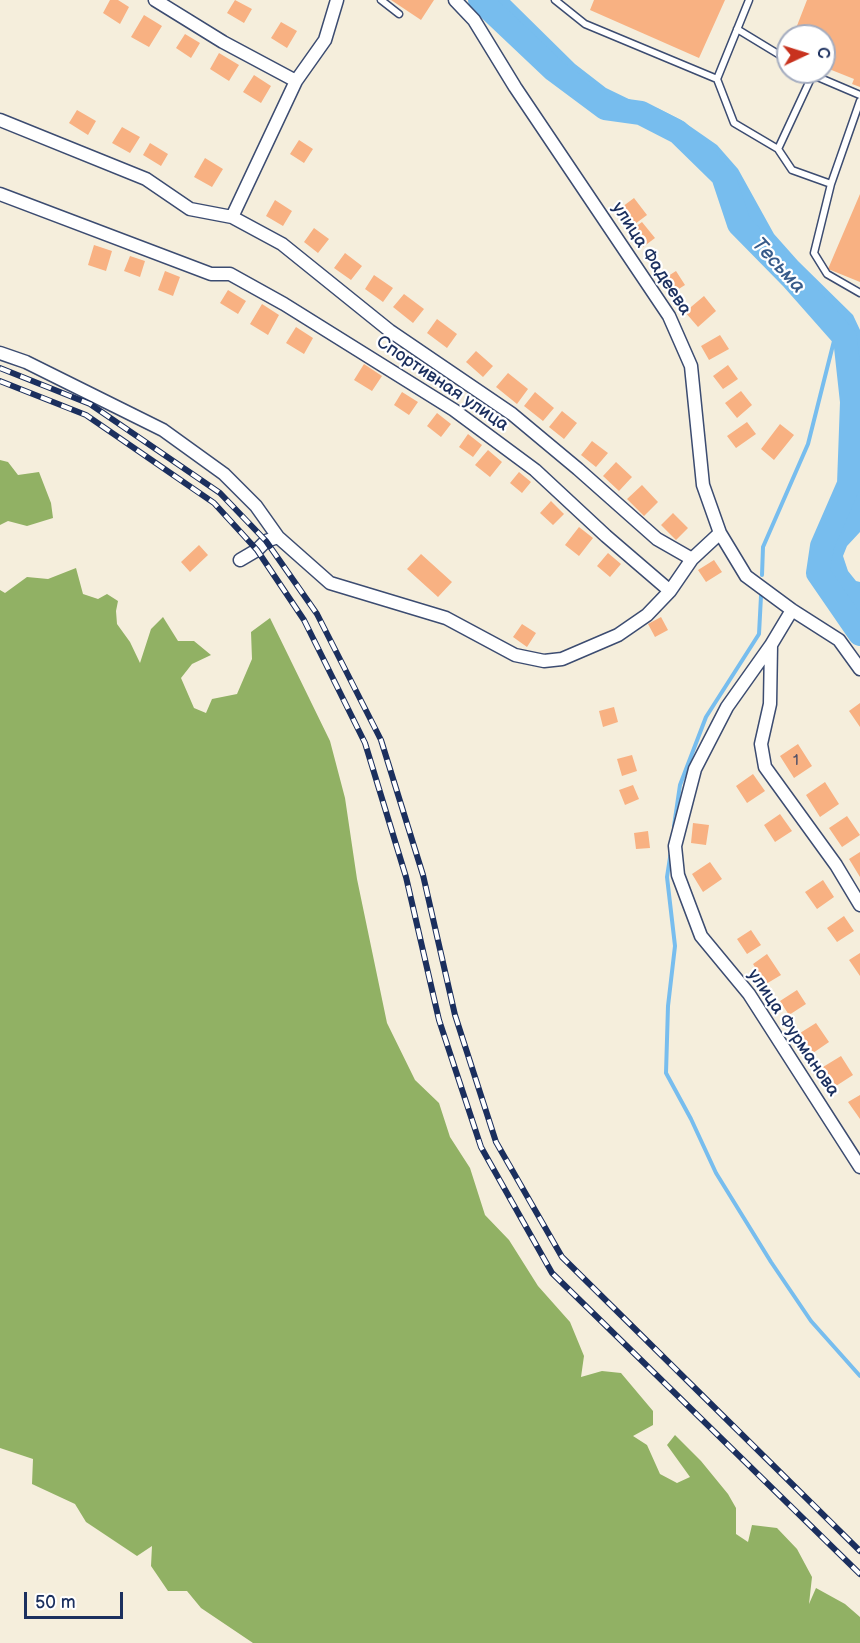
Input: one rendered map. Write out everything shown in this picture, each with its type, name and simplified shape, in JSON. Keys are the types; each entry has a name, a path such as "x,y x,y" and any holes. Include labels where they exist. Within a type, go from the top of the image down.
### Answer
{"street":[{"path":"155,0 223,42 296,81"},
{"path":"232,217 296,81 326,40 337,0"},
{"name":"улица Фадеева","path":"455,0 474,20 515,87 669,316 691,366 703,484 720,533 746,576 792,610 839,640 860,669"},
{"name":"Спортивная улица","path":"0,120 146,179 190,209 232,217 282,244 390,331 512,414 657,539 692,558"},
{"name":"Спортивная улица","path":"0,194 211,274 230,274 284,304 454,410 535,470 670,591"},
{"path":"0,352 26,362 163,430 224,474 256,506 278,537 330,583 446,618 515,655 544,661 562,659 618,635 647,615 670,591 692,558 720,533"},
{"path":"240,560 278,537"},
{"name":"улица Фурманова","path":"792,610 771,645 727,707 695,769 675,846 678,875 701,936 749,994 860,1167"},
{"path":"771,645 770,704 761,744 765,767 836,865 860,905"}],"lane":[{"path":"381,0 399,14"},
{"path":"555,0 585,24 717,79"},
{"path":"749,0 717,79 734,123 778,149 792,170 831,184"},
{"path":"737,29 776,53"},
{"path":"778,149 808,84"},
{"path":"832,84 860,95"},
{"path":"860,101 831,184 814,253 827,274 860,293"}],"green space":[{"path":"0,460 8,462 18,475 39,472 51,503 53,518 27,526 8,521 0,525"},
{"path":"76,568 83,594 98,599 107,594 118,601 117,624 130,642 140,663 151,629 163,617 178,641 194,641 211,655 192,664 181,678 194,708 206,713 212,699 237,694 252,659 251,632 270,618 330,741 345,798 357,879 387,1023 415,1080 439,1103 450,1137 470,1168 485,1215 509,1240 538,1286 570,1322 584,1356 581,1377 602,1371 621,1373 653,1411 653,1425 633,1436 647,1445 660,1474 677,1483 690,1477 667,1445 675,1435 701,1461 728,1494 736,1508 736,1534 748,1542 752,1525 777,1528 797,1549 812,1577 809,1604 816,1588 845,1604 860,1617 860,1643 253,1643 201,1608 187,1591 168,1591 151,1566 152,1546 137,1556 86,1522 75,1504 32,1484 33,1459 0,1448 0,590 5,593 27,577 48,579"}],"water":[{"path":"490,0 510,0 575,64 606,88 681,120 717,145 738,169 774,234 853,315 860,330 860,532 847,546 843,556 848,571 856,581 860,582 860,639 827,599 820,581 823,553 845,519 856,485 859,400 850,362 830,314 808,291 783,272 764,250 735,195 710,158 682,133 653,119 616,110 582,89 552,66 541,50 511,17"}],"building":[{"path":"110,0 118,0 129,7 120,24 103,13"},
{"path":"235,0 252,9 244,23 227,13"},
{"path":"391,0 434,0 421,20"},
{"path":"594,0 725,0 699,58 590,10"},
{"path":"807,0 860,0 860,87 852,84 854,79 836,72 836,24 798,24"},
{"path":"144,15 162,26 149,47 131,37"},
{"path":"281,22 297,31 287,48 271,38"},
{"path":"185,34 200,43 191,58 176,48"},
{"path":"219,53 239,65 229,81 210,69"},
{"path":"254,75 271,86 261,103 243,92"},
{"path":"77,110 96,121 88,135 69,123"},
{"path":"122,127 140,137 130,153 112,143"},
{"path":"299,140 313,149 304,163 290,154"},
{"path":"150,143 168,154 161,166 143,155"},
{"path":"205,158 223,169 212,187 194,177"},
{"path":"860,194 860,282 828,269"},
{"path":"634,198 647,215 631,227 618,210"},
{"path":"275,200 292,211 283,226 266,216"},
{"path":"642,222 655,238 643,247 631,230"},
{"path":"314,228 329,239 318,253 304,242"},
{"path":"94,245 112,251 106,271 88,265"},
{"path":"345,253 362,266 351,280 334,268"},
{"path":"130,256 145,261 140,277 124,271"},
{"path":"165,271 180,277 173,296 158,290"},
{"path":"676,271 685,285 674,292 665,278"},
{"path":"374,275 393,288 383,302 365,289"},
{"path":"228,290 246,301 238,314 220,303"},
{"path":"404,294 424,309 413,323 393,307"},
{"path":"704,296 716,311 698,327 685,312"},
{"path":"262,304 279,315 268,335 250,324"},
{"path":"437,319 457,334 447,348 427,333"},
{"path":"296,327 313,338 304,354 286,343"},
{"path":"720,335 729,349 709,360 701,346"},
{"path":"476,351 493,366 483,377 466,362"},
{"path":"364,364 382,376 372,391 354,380"},
{"path":"728,365 738,379 723,389 713,376"},
{"path":"508,373 528,389 517,404 496,387"},
{"path":"741,391 752,405 737,418 725,403"},
{"path":"402,392 418,402 409,415 394,405"},
{"path":"535,392 554,408 543,421 524,406"},
{"path":"562,411 577,423 564,439 549,427"},
{"path":"437,413 451,424 441,437 427,426"},
{"path":"747,422 756,434 736,448 727,436"},
{"path":"780,424 794,435 774,460 761,449"},
{"path":"468,434 482,445 473,457 459,447"},
{"path":"592,441 608,453 596,467 581,455"},
{"path":"488,450 502,462 490,477 475,465"},
{"path":"616,462 632,477 619,491 603,476"},
{"path":"519,472 531,482 522,493 510,483"},
{"path":"642,485 658,502 644,516 627,499"},
{"path":"551,501 564,514 553,525 540,513"},
{"path":"673,513 688,528 676,540 661,525"},
{"path":"579,527 593,538 579,556 565,545"},
{"path":"199,545 208,555 190,572 181,562"},
{"path":"608,553 621,564 610,577 597,566"},
{"path":"421,554 452,582 438,597 407,569"},
{"path":"714,560 722,572 706,582 698,570"},
{"path":"661,617 668,630 655,637 648,624"},
{"path":"522,624 536,633 527,647 513,637"},
{"path":"860,703 860,727 849,711"},
{"path":"614,707 618,722 603,727 599,711"},
{"path":"798,744 812,766 794,778 780,756"},
{"path":"632,755 637,771 622,776 617,759"},
{"path":"753,774 765,791 747,803 736,786"},
{"path":"825,782 839,804 820,817 806,795"},
{"path":"633,785 639,799 625,805 619,790"},
{"path":"780,814 792,831 775,842 764,825"},
{"path":"847,816 860,835 842,847 829,828"},
{"path":"693,823 709,825 706,845 691,843"},
{"path":"648,831 650,848 636,849 634,833"},
{"path":"860,852 860,877 849,859"},
{"path":"710,862 722,879 703,892 692,874"},
{"path":"823,880 834,897 817,909 805,892"},
{"path":"844,916 854,931 837,942 827,928"},
{"path":"751,930 761,945 747,954 737,939"},
{"path":"860,953 860,976 849,960"},
{"path":"767,954 781,975 766,984 753,964"},
{"path":"797,990 806,1004 789,1015 780,1001"},
{"path":"816,1023 829,1042 813,1053 800,1033"},
{"path":"841,1056 853,1075 836,1086 823,1067"},
{"path":"860,1095 860,1119 848,1102"}],"waterway":[{"name":"Тесьма","path":"480,0 554,70 605,108 641,113 678,132 723,176 739,224 792,278 845,338 852,402 849,484 822,546 818,573 860,634"},
{"path":"762,575 763,547 808,444 837,329"},
{"path":"674,826 680,785 706,717 759,634 761,596"},
{"path":"671,851 667,877 675,946 668,1006 666,1073 716,1173 771,1262 811,1321 860,1376"}],"railway":[{"path":"0,368 90,404 220,493 266,541 317,614 381,740 423,875 455,1015 496,1142 562,1257 860,1551"},
{"path":"0,381 86,415 214,503 257,550 304,620 365,743 406,877 439,1020 481,1147 552,1273 860,1574"}]}
